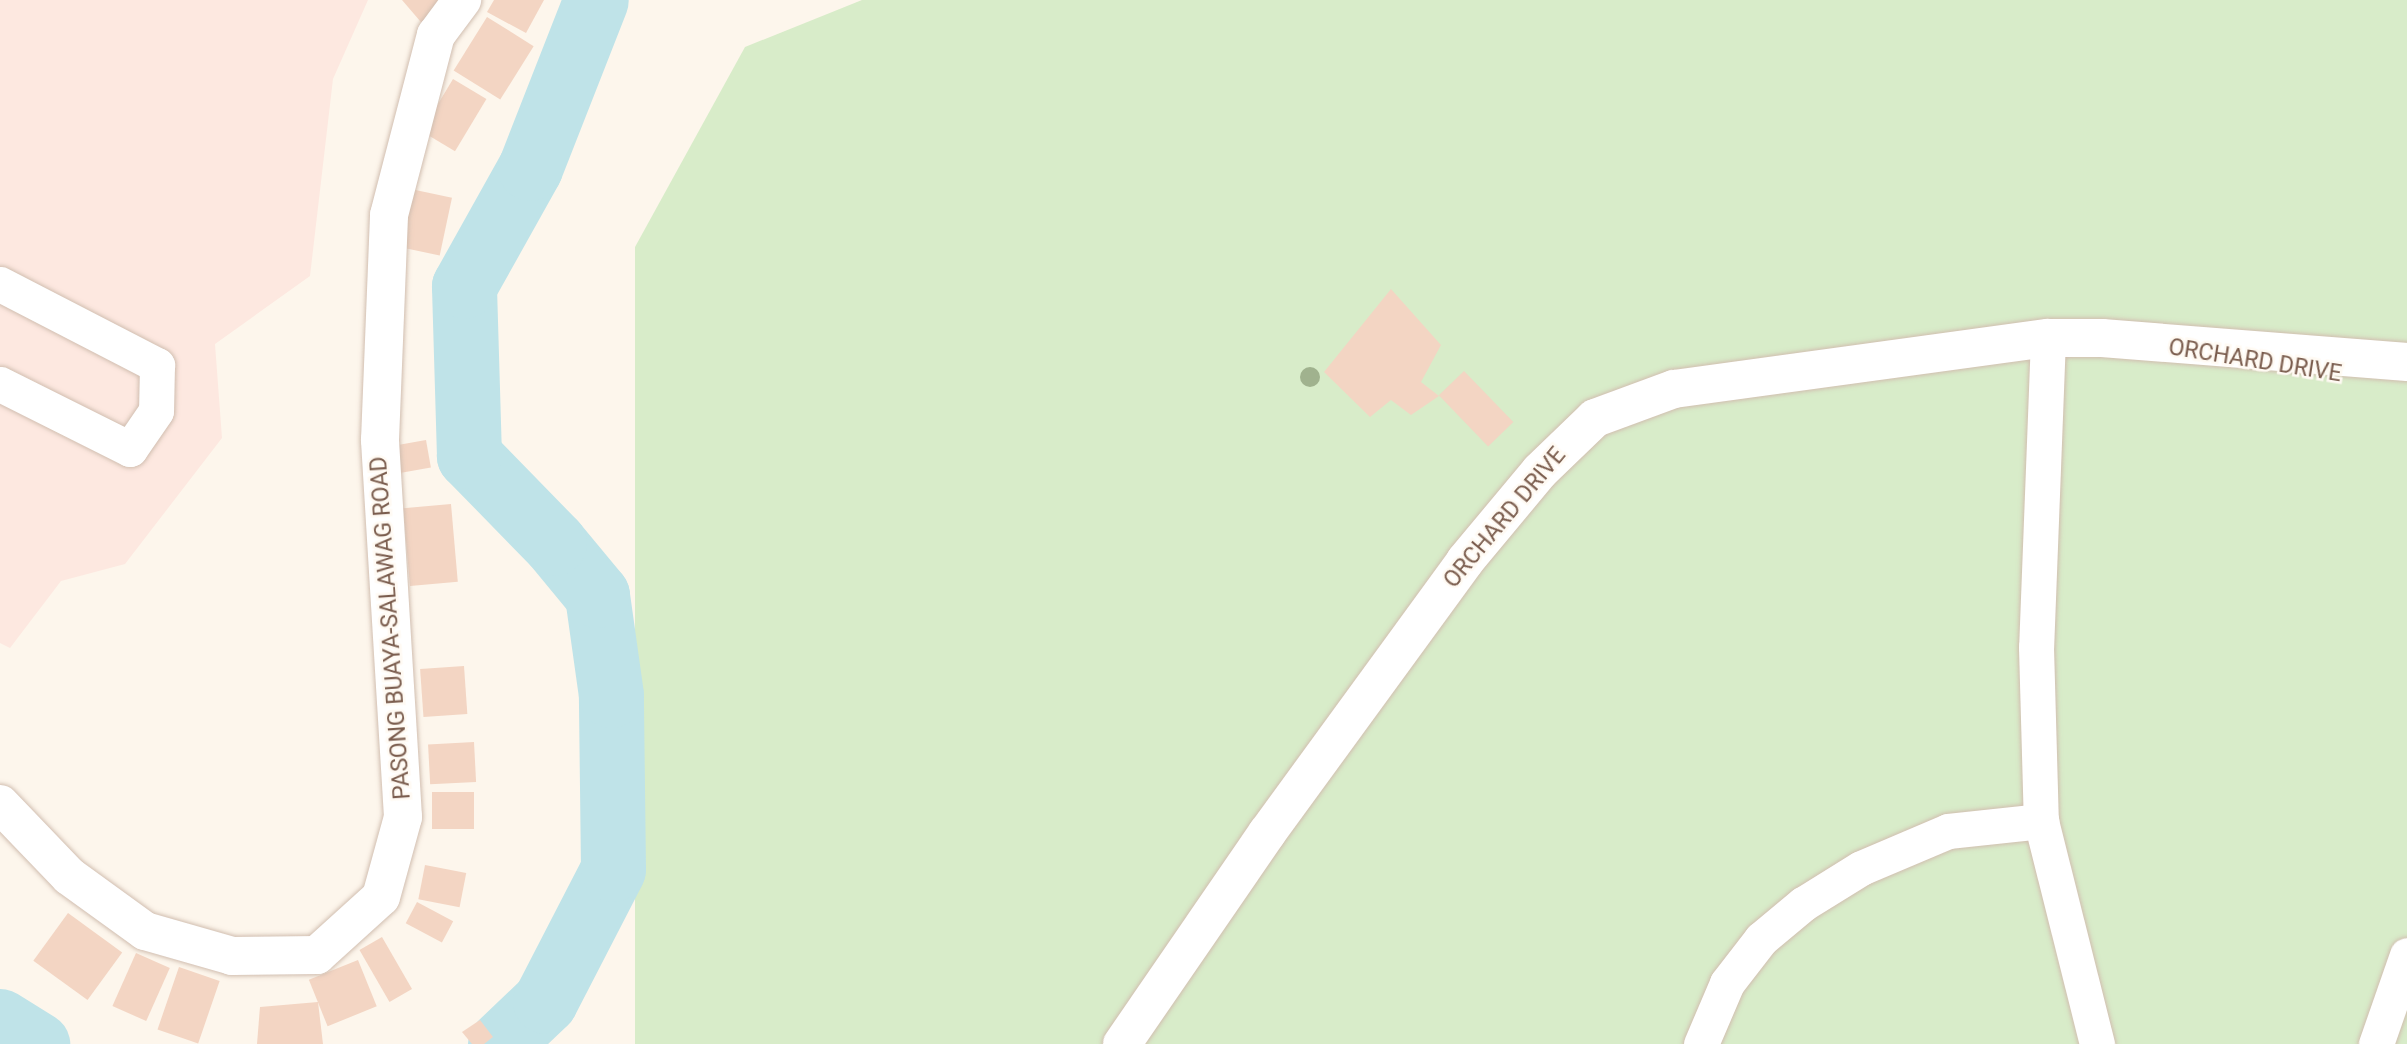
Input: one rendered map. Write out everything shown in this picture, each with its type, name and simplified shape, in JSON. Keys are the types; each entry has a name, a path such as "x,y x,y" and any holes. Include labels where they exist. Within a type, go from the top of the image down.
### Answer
{"street":[{"name":"PASONG BUAYA-SALAWAG ROAD","path":"0,804 69,876 145,931 232,956 317,955 381,897 403,817 380,440 389,215 436,36 462,0"},
{"path":"0,284 157,365 156,411 130,449 0,384"},
{"path":"2048,338 2036,647 2041,821 2097,1044"},
{"name":"ORCHARD DRIVE","path":"1122,1044 1267,833 1465,561 1540,471 1595,418 1674,389 2048,338 2102,338 2407,362"},
{"name":"ORCHARD DRIVE","path":"2102,338 2407,384"},
{"path":"1701,1044 1727,983 1761,939 1803,904 1861,868 1948,831 2041,821"},
{"path":"2376,1044 2407,955"}],"shaded area":[{"path":"0,0 368,0 333,79 310,276 215,344 222,438 125,564 61,581 10,648 0,643"}],"green space":[{"path":"862,0 2407,0 2407,1044 635,1044 635,247 745,47"}],"building":[{"path":"402,0 457,0 426,28"},
{"path":"494,0 544,0 526,33 487,12"},
{"path":"487,17 534,46 500,100 454,70"},
{"path":"453,79 486,99 455,151 422,131"},
{"path":"406,188 452,198 440,255 394,246"},
{"path":"1391,289 1441,345 1421,382 1439,396 1411,415 1391,400 1370,417 1324,372"},
{"path":"1464,371 1513,422 1488,446 1439,395"},
{"path":"426,440 431,468 391,475 387,447"},
{"path":"451,504 458,582 410,586 403,508"},
{"path":"464,666 467,714 423,717 420,669"},
{"path":"474,742 476,782 430,784 428,744"},
{"path":"432,792 474,792 474,829 432,829"},
{"path":"425,865 466,873 460,907 418,899"},
{"path":"417,902 453,921 442,942 406,923"},
{"path":"68,913 122,952 88,1000 33,961"},
{"path":"382,937 412,989 389,1002 359,950"},
{"path":"136,953 170,968 146,1021 112,1006"},
{"path":"358,960 377,1006 328,1026 309,980"},
{"path":"179,967 220,981 198,1043 158,1029"},
{"path":"318,1002 323,1044 257,1044 260,1007"},
{"path":"480,1020 493,1037 484,1044 472,1044 462,1032"}],"waterway":[{"path":"500,1044 545,1001 613,869 611,695 597,595 554,543 469,456 464,286 530,168 596,0"},
{"path":"0,1021 37,1044"}]}
